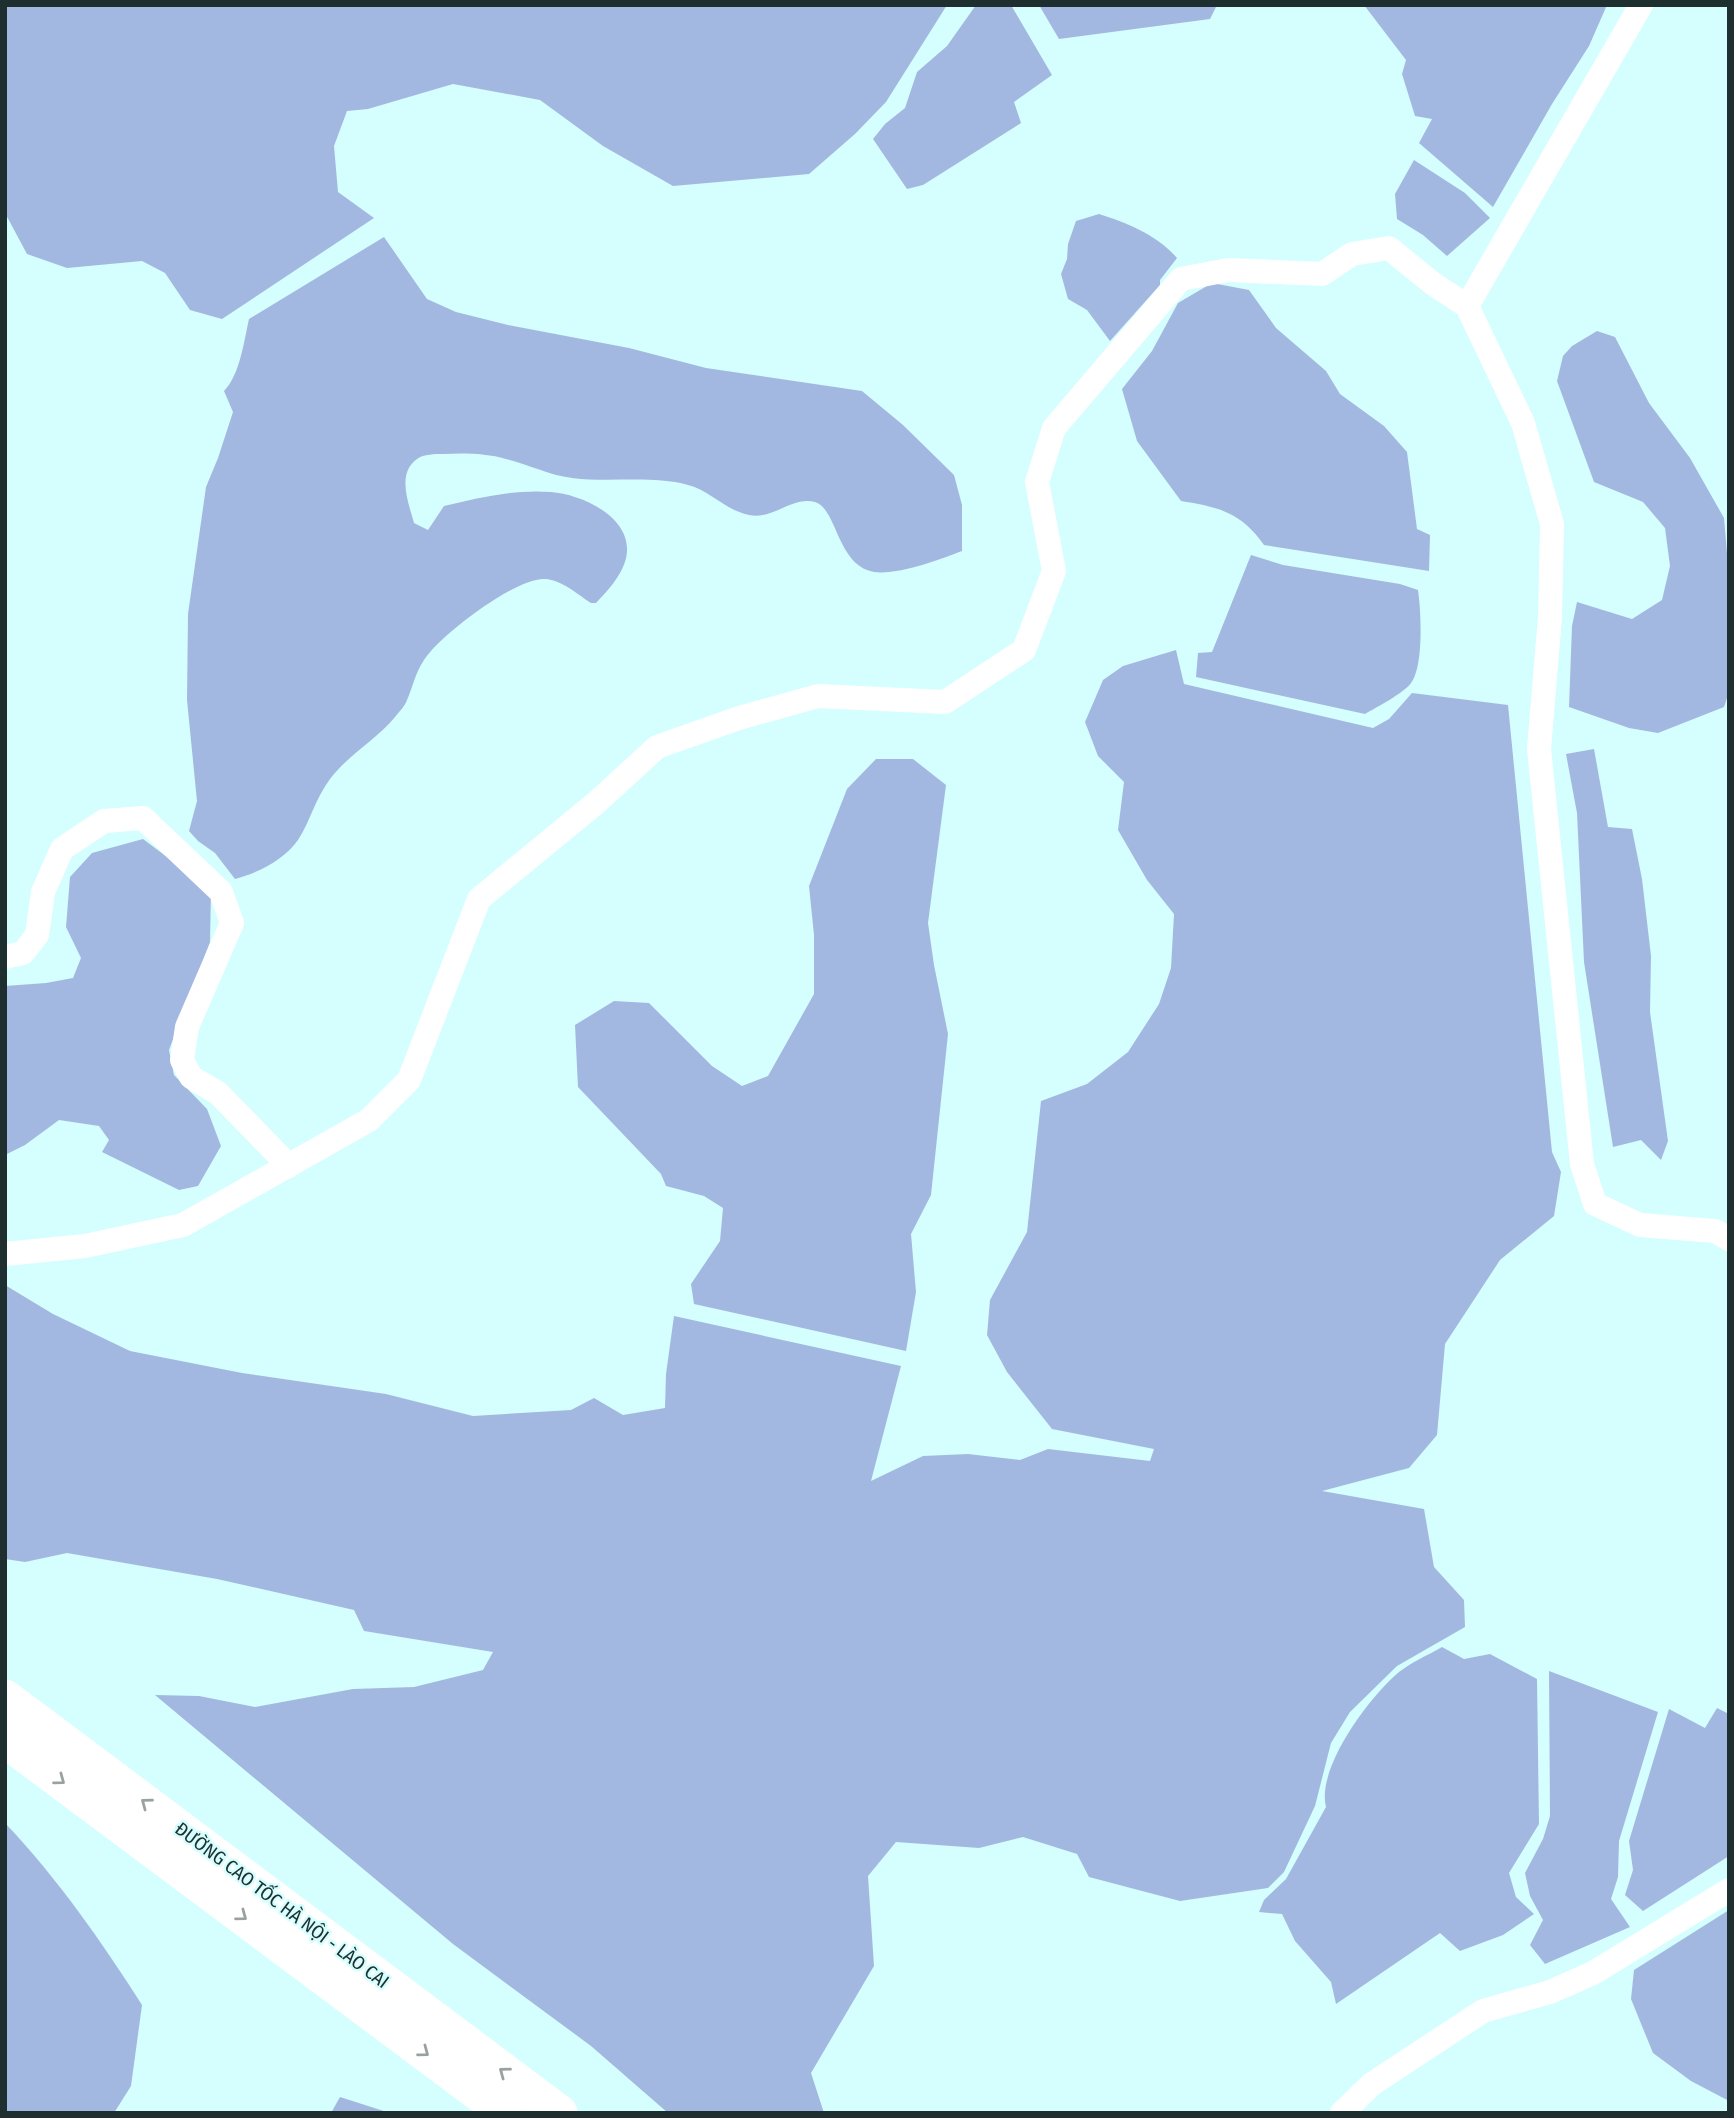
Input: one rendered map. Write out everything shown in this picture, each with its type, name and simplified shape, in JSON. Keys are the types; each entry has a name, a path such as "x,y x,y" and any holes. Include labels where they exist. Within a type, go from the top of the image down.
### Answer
{"highway":[{"name":"ĐƯỜNG CAO TỐC HÀ NỘI - LÀO CAI","path":"5,1698 559,2113"},
{"name":"ĐƯỜNG CAO TỐC HÀ NỘI - LÀO CAI","path":"5,1739 506,2113"}],"street":[{"path":"1467,306 1642,5"},
{"path":"5,1254 85,1245 183,1226 369,1120 410,1080 479,899 597,802 657,747 739,718 818,696 945,702 1024,650 1054,570 1037,482 1054,428 1181,279 1228,270 1322,274 1352,254 1390,248 1432,283 1467,306 1523,422 1552,524 1550,617 1539,749 1582,1164 1595,1204 1640,1225 1715,1231 1729,1240"},
{"path":"5,957 23,953 37,935 43,892 62,849 104,821 143,818 221,891 232,923 187,1027 182,1060 191,1077 218,1093 289,1166"},
{"path":"1342,2113 1373,2084 1483,2011 1550,1992 1593,1973 1729,1890"}],"water":[{"path":"5,5 947,5 886,102 855,134 809,174 673,186 603,146 540,100 453,84 368,109 347,111 334,146 338,192 374,218 222,319 190,310 165,273 142,261 67,268 27,254 5,213"},
{"path":"976,5 1011,5 1052,75 1014,102 1021,123 923,185 907,189 873,139 885,124 905,108 917,72 947,46"},
{"path":"1039,5 1216,7 1210,19 1059,39"},
{"path":"1364,5 1607,5 1589,46 1493,207 1419,143 1432,119 1415,116 1402,74 1406,60"},
{"path":"1414,160 1465,193 1490,218 1447,256 1423,235 1397,219 1395,194"},
{"path":"1099,214 1141,231 1177,258 1160,280 1160,285 1110,341 1087,310 1068,299 1061,274 1076,221"},
{"path":"384,237 427,299 456,312 508,325 629,348 706,368 862,391 903,425 954,475 962,505 962,551 907,569 874,572 862,568 852,559 828,515 822,506 815,502 798,502 766,514 749,515 740,513 696,488 674,482 572,478 483,455 437,454 420,457 411,465 406,481 407,498 414,523 428,530 444,506 483,497 551,492 575,497 599,508 619,525 627,548 621,571 596,603 591,603 557,582 545,579 516,587 461,623 424,660 406,702 395,717 330,779 292,847 270,865 235,879 215,853 189,831 197,801 187,700 188,614 206,487 233,412 224,391 238,367 249,319"},
{"path":"1212,283 1249,290 1276,328 1326,371 1340,394 1384,426 1407,452 1417,529 1430,535 1429,571 1264,545 1247,525 1228,513 1181,501 1137,441 1122,389 1152,351 1178,303"},
{"path":"1597,331 1615,337 1649,403 1690,458 1724,518 1729,577 1729,692 1724,707 1658,733 1629,728 1569,707 1572,626 1577,602 1632,619 1662,600 1670,566 1665,528 1643,502 1594,482 1557,381 1563,356 1572,346"},
{"path":"1251,555 1283,565 1400,584 1418,590 1420,651 1415,675 1408,687 1365,714 1196,677 1198,653 1212,652"},
{"path":"1176,650 1184,684 1373,728 1389,719 1412,693 1508,705 1552,1152 1561,1172 1554,1216 1500,1260 1445,1344 1437,1435 1409,1468 1322,1491 1424,1509 1434,1567 1464,1600 1465,1627 1397,1666 1350,1712 1331,1743 1315,1806 1284,1872 1268,1888 1180,1901 1089,1877 1077,1854 1023,1837 979,1848 896,1842 868,1876 874,1966 811,2073 824,2113 668,2113 591,2046 453,1944 155,1695 199,1696 255,1707 353,1689 414,1687 483,1670 493,1652 364,1631 354,1610 217,1579 67,1553 25,1562 5,1559 5,1285 53,1314 130,1351 242,1373 386,1394 473,1416 571,1410 594,1398 623,1415 665,1408 666,1374 674,1316 901,1366 871,1481 923,1456 968,1454 1020,1460 1048,1449 1150,1461 1154,1449 1052,1429 1007,1372 987,1335 990,1300 1027,1232 1041,1101 1087,1084 1128,1052 1159,1004 1171,968 1174,914 1147,880 1118,830 1124,782 1098,756 1085,722 1103,680 1123,666"},
{"path":"1594,749 1608,827 1632,829 1642,879 1651,956 1650,1012 1668,1141 1661,1160 1641,1140 1613,1147 1584,962 1577,813 1566,754"},
{"path":"876,759 913,759 946,785 928,923 948,1034 931,1195 911,1234 916,1292 906,1351 694,1304 691,1284 720,1241 723,1208 704,1196 666,1186 661,1174 578,1087 575,1025 614,1001 649,1003 712,1066 742,1086 768,1076 814,994 814,935 809,886 847,789"},
{"path":"143,839 211,890 210,942 169,1050 174,1075 207,1109 221,1146 198,1186 179,1190 102,1152 109,1140 99,1126 59,1120 25,1145 5,1155 5,986 73,978 81,958 66,927 70,877 92,853"},
{"path":"1442,1647 1464,1659 1490,1654 1537,1679 1539,1824 1509,1873 1516,1897 1534,1914 1503,1935 1460,1951 1440,1933 1336,2004 1331,1982 1295,1941 1282,1914 1259,1912 1264,1900 1286,1879 1326,1807 1325,1791 1329,1773 1337,1753 1361,1715 1399,1672"},
{"path":"1549,1671 1658,1712 1619,1841 1618,1877 1611,1899 1630,1927 1545,1964 1530,1945 1543,1920 1530,1896 1525,1873 1543,1839 1550,1816"},
{"path":"1717,1708 1729,1714 1729,1856 1643,1911 1625,1895 1633,1870 1629,1841 1669,1709 1705,1728"},
{"path":"5,1823 78,1911 142,2005 131,2086 114,2113 5,2113"},
{"path":"1729,1910 1729,2101 1691,2081 1653,2053 1631,1999 1634,1970"},
{"path":"340,2097 390,2113 331,2113"}]}
